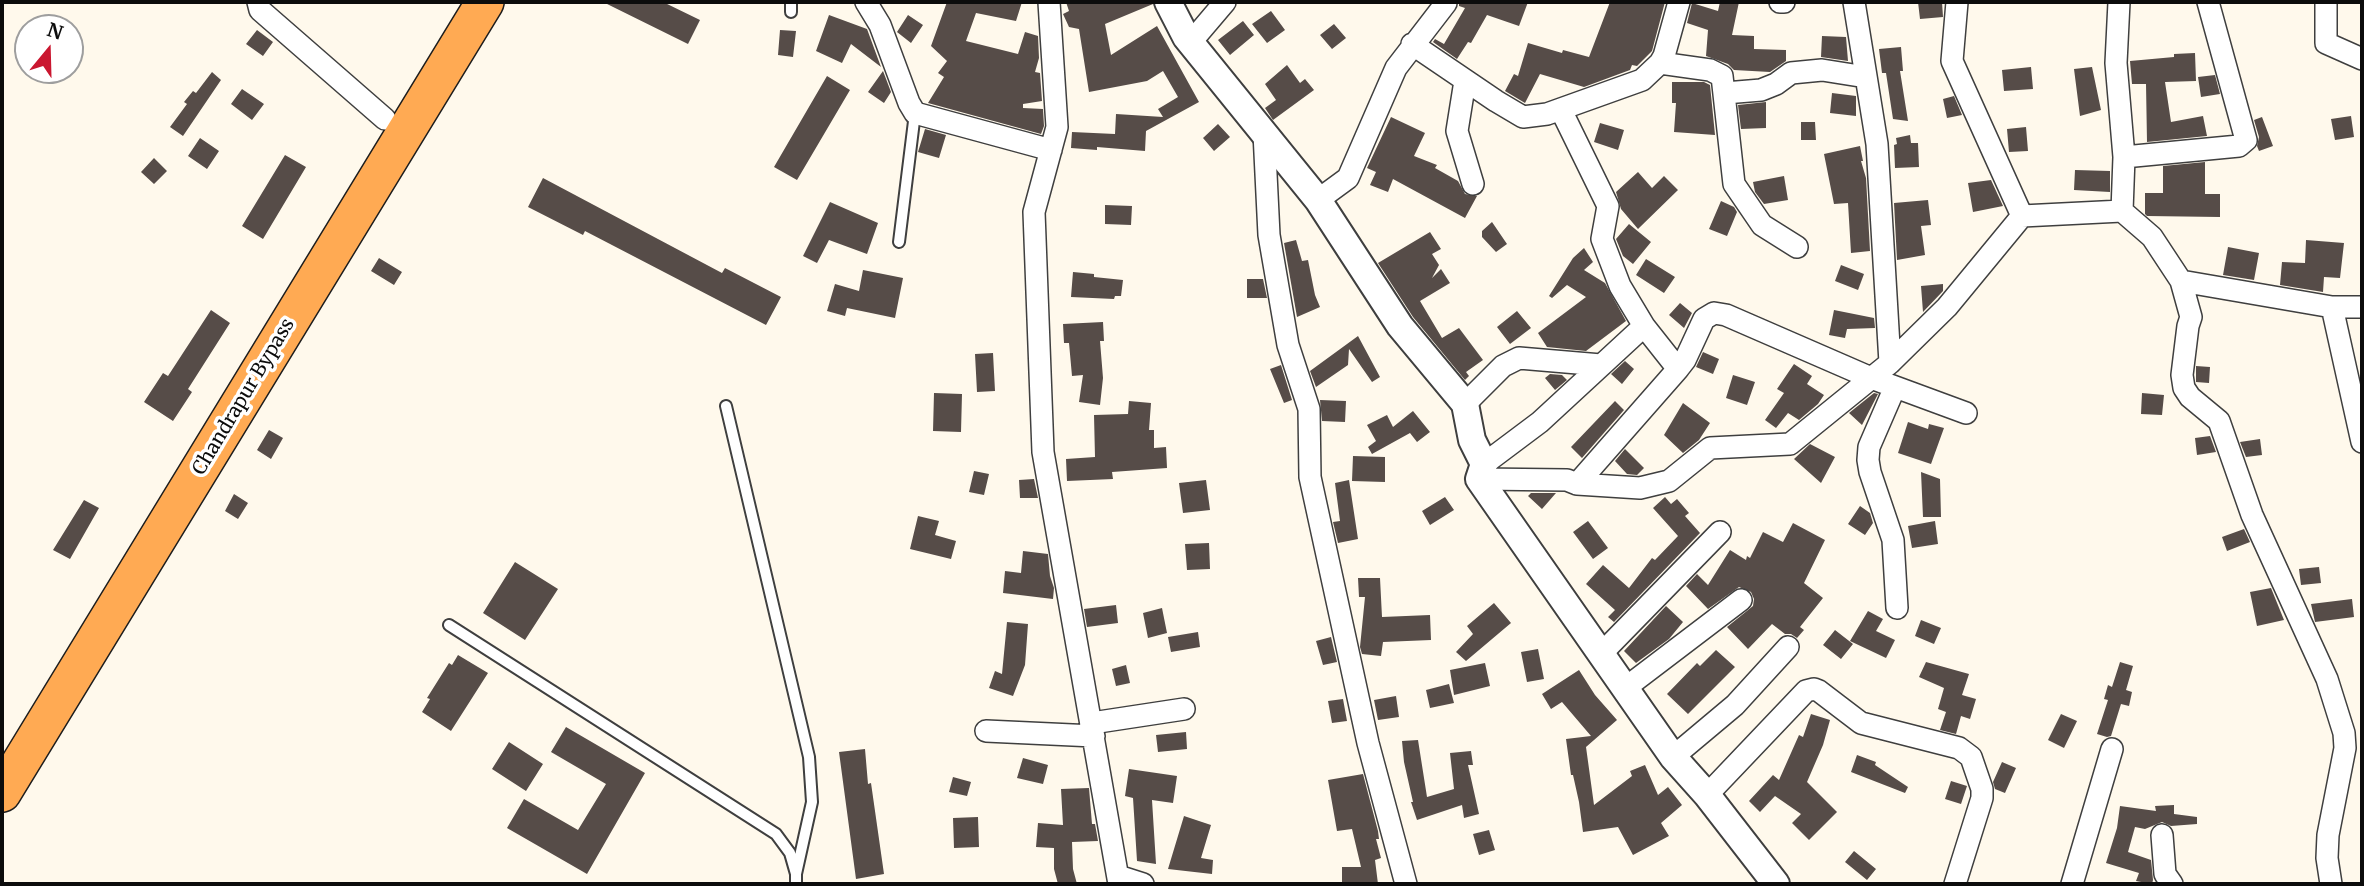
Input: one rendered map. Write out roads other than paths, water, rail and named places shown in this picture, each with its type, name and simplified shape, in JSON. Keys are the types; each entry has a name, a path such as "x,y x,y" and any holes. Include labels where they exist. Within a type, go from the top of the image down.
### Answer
{"highway":[{"name":"Chandrapur Bypass","path":"2,743 458,2"},
{"name":"Chandrapur Bypass","path":"2,793 485,2"}],"street":[{"path":"258,2 260,10 385,119"},
{"path":"866,2 880,25 915,113 1051,150"},
{"path":"1049,2 1057,127 1034,212 1043,452 1118,880 1143,884"},
{"path":"1168,2 1191,42 1318,200 1400,326 1465,404 1482,472 1600,655 1673,757 1707,795 1776,884"},
{"path":"1191,42 1225,2"},
{"path":"1652,71 1664,56 1679,2"},
{"path":"1854,2 1877,144 1890,363"},
{"path":"1957,2 1952,61 2022,216"},
{"path":"2119,2 2116,63 2124,157 2122,211"},
{"path":"2124,157 2239,146 2246,140 2208,2"},
{"path":"2326,2 2326,43 2358,50"},
{"path":"1318,200 1348,178 1393,73 1412,44 1446,3"},
{"path":"1412,44 1523,117 1561,110 1652,71 1717,72 1722,76 1725,93 1734,184 1762,225 1797,247"},
{"path":"1725,93 1761,90 1776,84 1791,73 1822,70 1866,77"},
{"path":"1465,81 1457,131 1472,184"},
{"path":"1561,110 1608,206 1602,239 1623,292 1644,326 1678,369"},
{"path":"1264,133 1269,235 1288,345 1310,409 1310,477 1368,743 1406,884"},
{"path":"1482,472 1567,480 1577,484 1640,488 1669,481 1710,448 1790,444 1890,363 1947,307 2022,216 2122,211 2152,237 2181,281 2191,317 2182,375 2184,387 2190,397 2219,421 2252,515 2327,679 2344,733 2345,748 2328,835 2327,858 2331,884"},
{"path":"2181,281 2332,307 2362,307"},
{"path":"2332,307 2362,442"},
{"path":"1577,484 1685,360 1708,315 1720,313 1871,378 1966,413"},
{"path":"1482,472 1644,326"},
{"path":"1465,404 1503,366 1519,358 1601,365"},
{"path":"1895,387 1869,447 1868,460 1893,540 1897,608"},
{"path":"1600,655 1720,532"},
{"path":"1624,689 1741,600"},
{"path":"1673,757 1735,705 1788,647"},
{"path":"1707,795 1806,691 1814,689 1861,723 1959,748 1971,757 1982,789 1982,798 1955,884"},
{"path":"986,731 1093,729 1184,709"},
{"path":"2072,884 2112,749"},
{"path":"2162,835 2165,874 2172,884"}],"lane":[{"path":"899,242 915,113"},
{"path":"726,406 809,757 812,802 796,879"},
{"path":"449,625 776,834 790,853 796,879"}]}
